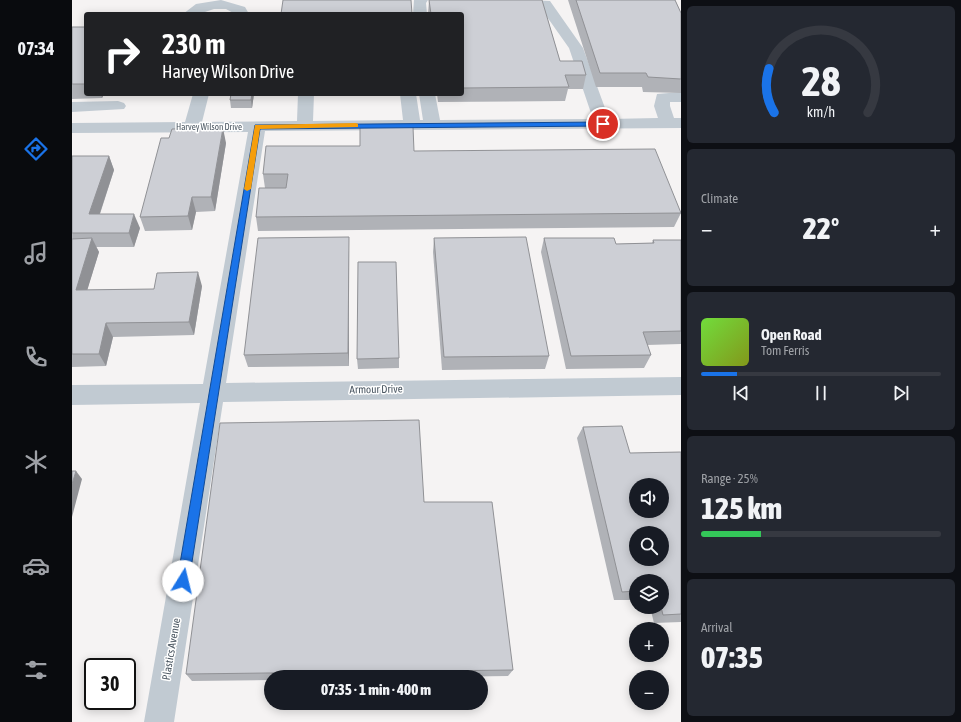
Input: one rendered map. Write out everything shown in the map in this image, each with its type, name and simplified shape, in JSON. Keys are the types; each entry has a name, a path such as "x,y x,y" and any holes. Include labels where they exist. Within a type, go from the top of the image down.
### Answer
{"street":[{"path":"420,12 419,2 421,0"},
{"path":"535,0 544,4 576,48 603,124"},
{"path":"192,12 197,8 208,5 232,6 241,12"},
{"path":"192,127 200,96"},
{"path":"305,126 306,96"},
{"path":"408,96 412,125"},
{"path":"427,96 433,125"},
{"path":"675,123 662,106 663,97 681,97"},
{"path":"72,107 120,100 111,127"},
{"name":"Harvey Wilson Drive","path":"72,128 675,123"},
{"name":"Plastics Avenue","path":"159,722 215,392 257,127"},
{"name":"Armour Drive","path":"72,395 681,386"}],"building":[{"path":"283,0 411,0 412,12 281,12"},
{"path":"429,0 542,0 560,61 582,61 586,75 565,75 569,87 464,88 464,12 431,12"},
{"path":"576,0 675,0 681,13 681,79 648,77 646,73 600,73"},
{"path":"72,27 84,27 84,84 72,84"},
{"path":"231,96 252,96 251,100 230,100"},
{"path":"360,127 413,127 414,151 655,149 681,213 256,217 259,188 286,188 288,174 263,174 266,146 360,146"},
{"path":"223,128 211,197 192,197 188,216 140,217 161,138 169,138 172,129"},
{"path":"72,156 109,156 89,214 134,214 129,233 72,233"},
{"path":"349,237 348,353 244,355 258,238"},
{"path":"526,237 549,356 444,357 434,238"},
{"path":"92,238 76,290 154,289 157,273 198,272 189,322 106,323 99,354 72,354 72,239"},
{"path":"544,238 614,238 616,244 654,243 653,240 681,240 681,331 643,332 651,355 571,356"},
{"path":"358,262 396,262 399,358 357,359"},
{"path":"419,420 424,502 492,502 513,670 264,670 264,673 186,674 220,423"},
{"path":"622,426 630,453 681,452 681,614 663,615 669,614 669,574 629,574 629,592 622,592 583,427"},
{"path":"72,471 76,471 72,484"}],"slow traffic":[{"path":"247,189 257,127 356,125"}],"route":[{"path":"183,581 257,127 603,124"}]}
